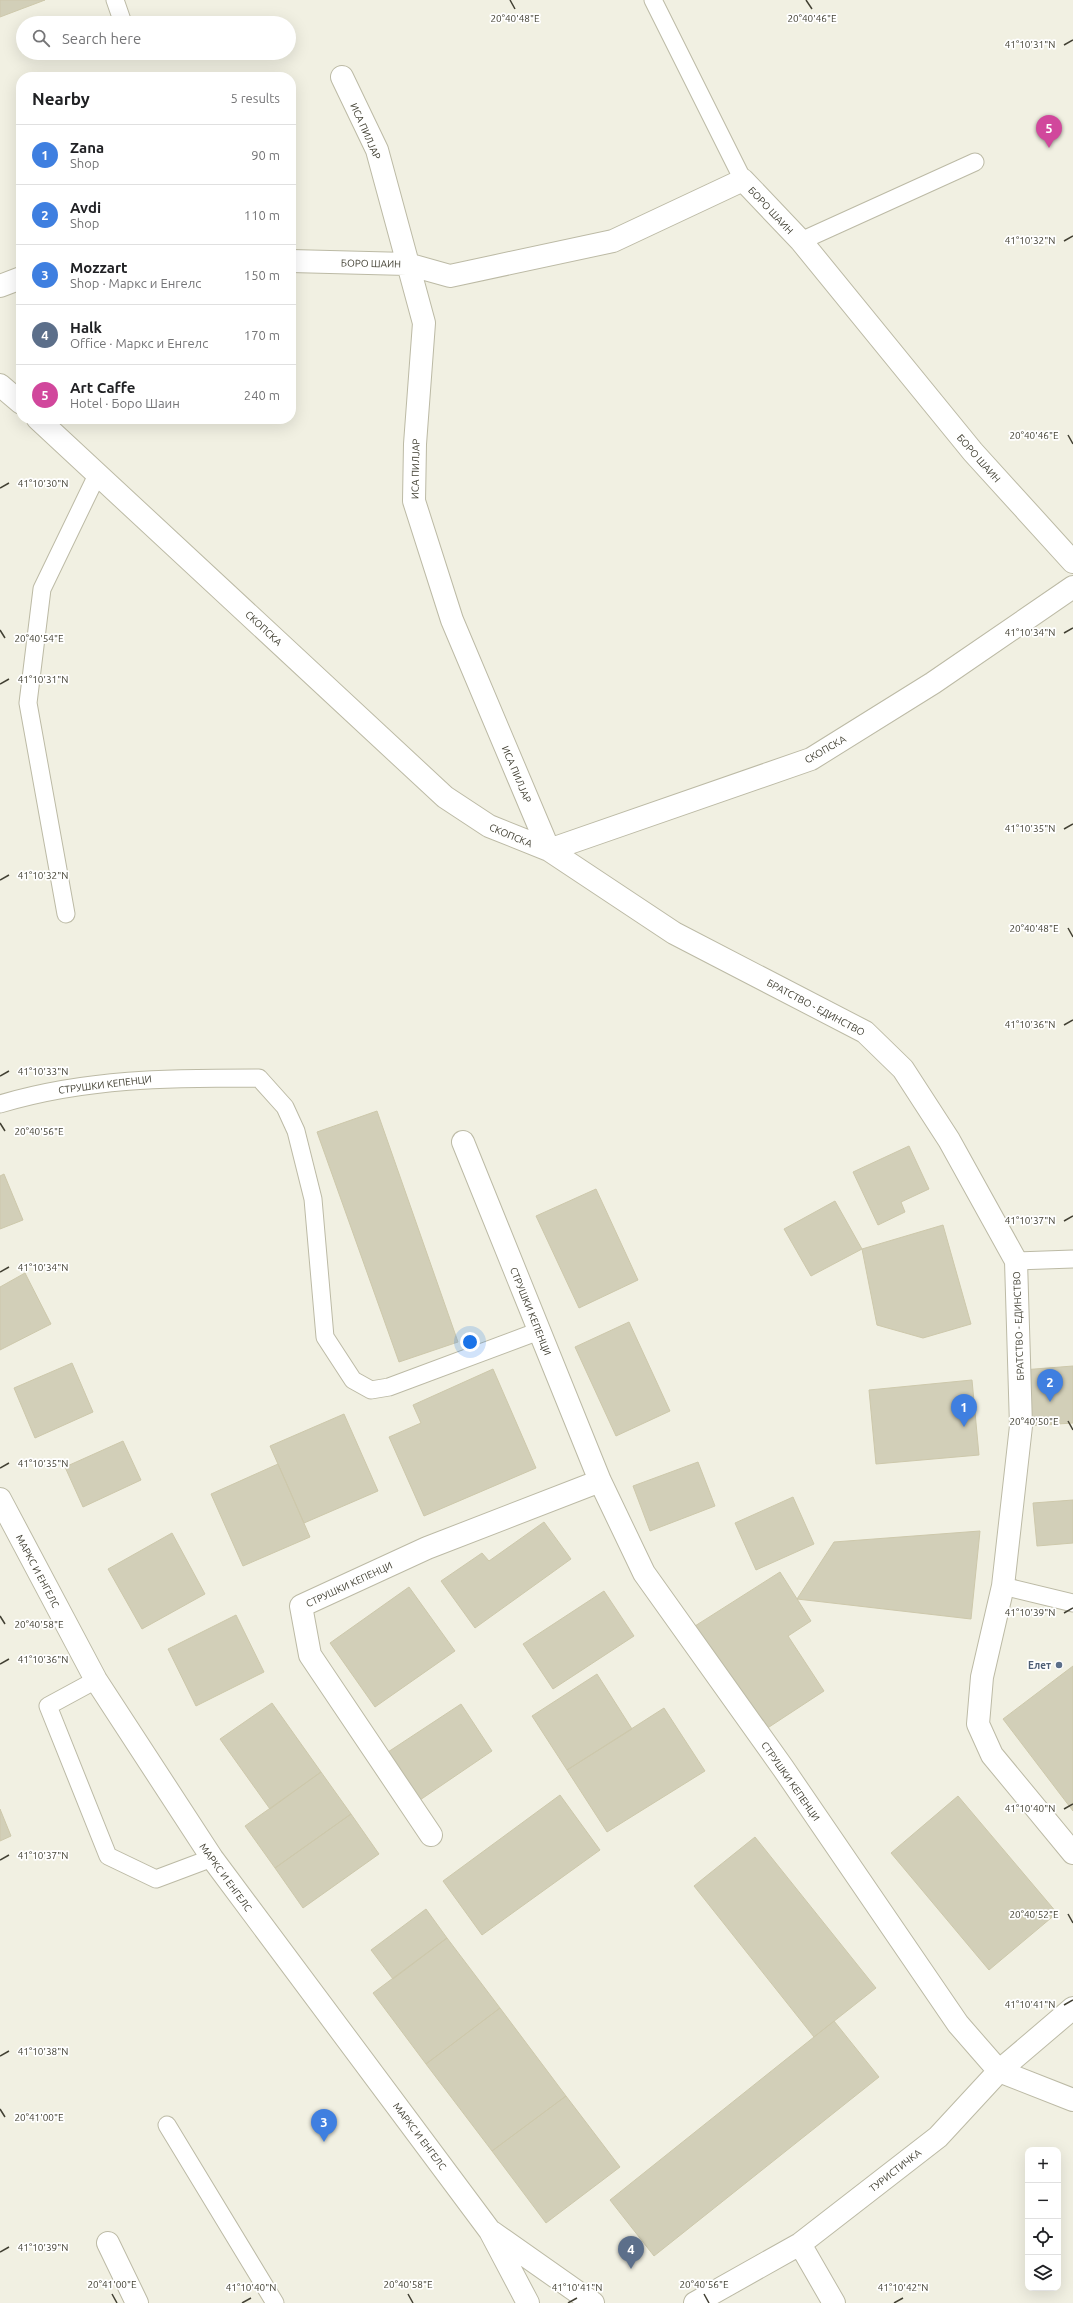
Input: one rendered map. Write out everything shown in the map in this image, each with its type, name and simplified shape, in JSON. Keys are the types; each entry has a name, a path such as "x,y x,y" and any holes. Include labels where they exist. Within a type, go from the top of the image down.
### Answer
{"street":[{"name":"ИСА ПИЛЈАР","path":"342,78 377,150 424,323 415,444 414,502 452,620 549,850"},
{"name":"БОРО ШАИН","path":"296,261 407,264 450,276 613,240 743,180 801,241 973,452 1073,562"},
{"path":"0,286 16,280"},
{"path":"0,385 16,399"},
{"name":"СКОПСКА","path":"44,424 445,797 489,826 549,850 811,759 933,683 1073,587"},
{"name":"БРАТСТВО - ЕДИНСТВО","path":"549,850 674,933 865,1032 903,1069 949,1140 1016,1261 1021,1426 1003,1586 982,1677 978,1724 992,1755 1073,1853"},
{"name":"СТРУШКИ КЕПЕНЦИ","path":"463,1142 600,1481 644,1573 783,1768 958,2024 999,2071"},
{"name":"СТРУШКИ КЕПЕНЦИ","path":"431,1835 310,1655 301,1606 427,1548 600,1481"},
{"name":"МАРКС И ЕНГЕЛС","path":"0,1499 96,1680 212,1858 490,2230 528,2303"},
{"name":"ТУРИСТИЧКА","path":"695,2303 800,2244 938,2138 999,2071 1073,2008"},
{"path":"999,2071 1073,2100"},
{"name":"МАРКС И ЕНГЕЛС","path":"490,2230 593,2303"},
{"path":"108,2243 137,2303"},
{"path":"800,2244 834,2303"}],"lane":[{"path":"115,0 121,16"},
{"path":"653,0 743,180"},
{"path":"801,241 975,162"},
{"path":"66,914 28,703 42,589 98,473"},
{"name":"СТРУШКИ КЕПЕНЦИ","path":"0,1104 39,1092 110,1081 157,1078 259,1078 286,1107 296,1131 313,1199 325,1337 352,1380 371,1390 389,1387 539,1331"},
{"path":"1016,1261 1073,1259"},
{"path":"1003,1586 1073,1603"},
{"path":"96,1680 48,1706 108,1856 156,1879 212,1858"},
{"path":"167,2125 274,2303"}],"building":[{"path":"0,0 45,0 0,17"},
{"path":"377,1111 458,1342 399,1362 317,1132"},
{"path":"909,1146 929,1189 901,1202 905,1212 878,1225 853,1172"},
{"path":"4,1174 23,1220 0,1229 0,1176"},
{"path":"596,1189 638,1280 579,1308 536,1216"},
{"path":"835,1201 862,1249 811,1276 784,1229"},
{"path":"943,1225 971,1324 923,1338 877,1325 862,1249"},
{"path":"25,1273 51,1324 0,1350 0,1287"},
{"path":"629,1322 670,1411 616,1436 575,1347"},
{"path":"72,1363 93,1412 35,1438 14,1388"},
{"path":"1073,1366 1073,1423 1026,1426 1022,1370"},
{"path":"493,1369 536,1468 424,1516 389,1437 421,1423 413,1405"},
{"path":"972,1380 979,1455 876,1464 869,1390"},
{"path":"344,1414 378,1491 304,1523 270,1446"},
{"path":"123,1441 141,1480 83,1507 65,1467"},
{"path":"698,1462 715,1506 650,1531 633,1486"},
{"path":"278,1464 310,1537 243,1566 211,1494"},
{"path":"793,1497 814,1544 756,1570 735,1523"},
{"path":"1073,1500 1073,1543 1037,1546 1033,1503"},
{"path":"544,1522 571,1559 475,1628 441,1581 482,1553 489,1561"},
{"path":"980,1531 971,1619 797,1599 834,1542"},
{"path":"172,1533 205,1594 142,1629 108,1569"},
{"path":"780,1572 811,1621 788,1636 824,1691 763,1731 695,1626"},
{"path":"409,1587 455,1651 375,1707 330,1643"},
{"path":"604,1591 634,1636 553,1689 523,1644"},
{"path":"236,1615 264,1672 196,1706 168,1649"},
{"path":"1073,1666 1073,1811 1003,1719"},
{"path":"597,1674 632,1729 567,1770 532,1716"},
{"path":"272,1703 321,1772 270,1809 220,1739"},
{"path":"461,1704 492,1751 420,1800 388,1752"},
{"path":"664,1708 705,1771 607,1832 567,1770"},
{"path":"321,1772 351,1814 275,1868 245,1826"},
{"path":"560,1795 600,1850 482,1935 443,1881"},
{"path":"958,1796 1057,1913 989,1970 891,1853"},
{"path":"0,1809 11,1836 0,1841"},
{"path":"351,1814 379,1854 303,1908 275,1868"},
{"path":"755,1837 876,1988 814,2037 694,1886"},
{"path":"426,1909 447,1938 393,1979 371,1950"},
{"path":"447,1938 500,2008 426,2064 373,1993"},
{"path":"500,2008 566,2096 492,2151 426,2064"},
{"path":"834,2021 879,2077 654,2256 610,2200"},
{"path":"566,2096 620,2167 546,2223 492,2151"}],"place":[{"name":"Art Caffe","path":"1049,148"},
{"name":"Avdi","path":"1050,1402"},
{"name":"Zana","path":"964,1427"},
{"name":"Елет","path":"1059,1665"},
{"name":"Mozzart","path":"324,2142"},
{"name":"Halk","path":"631,2269"}]}
